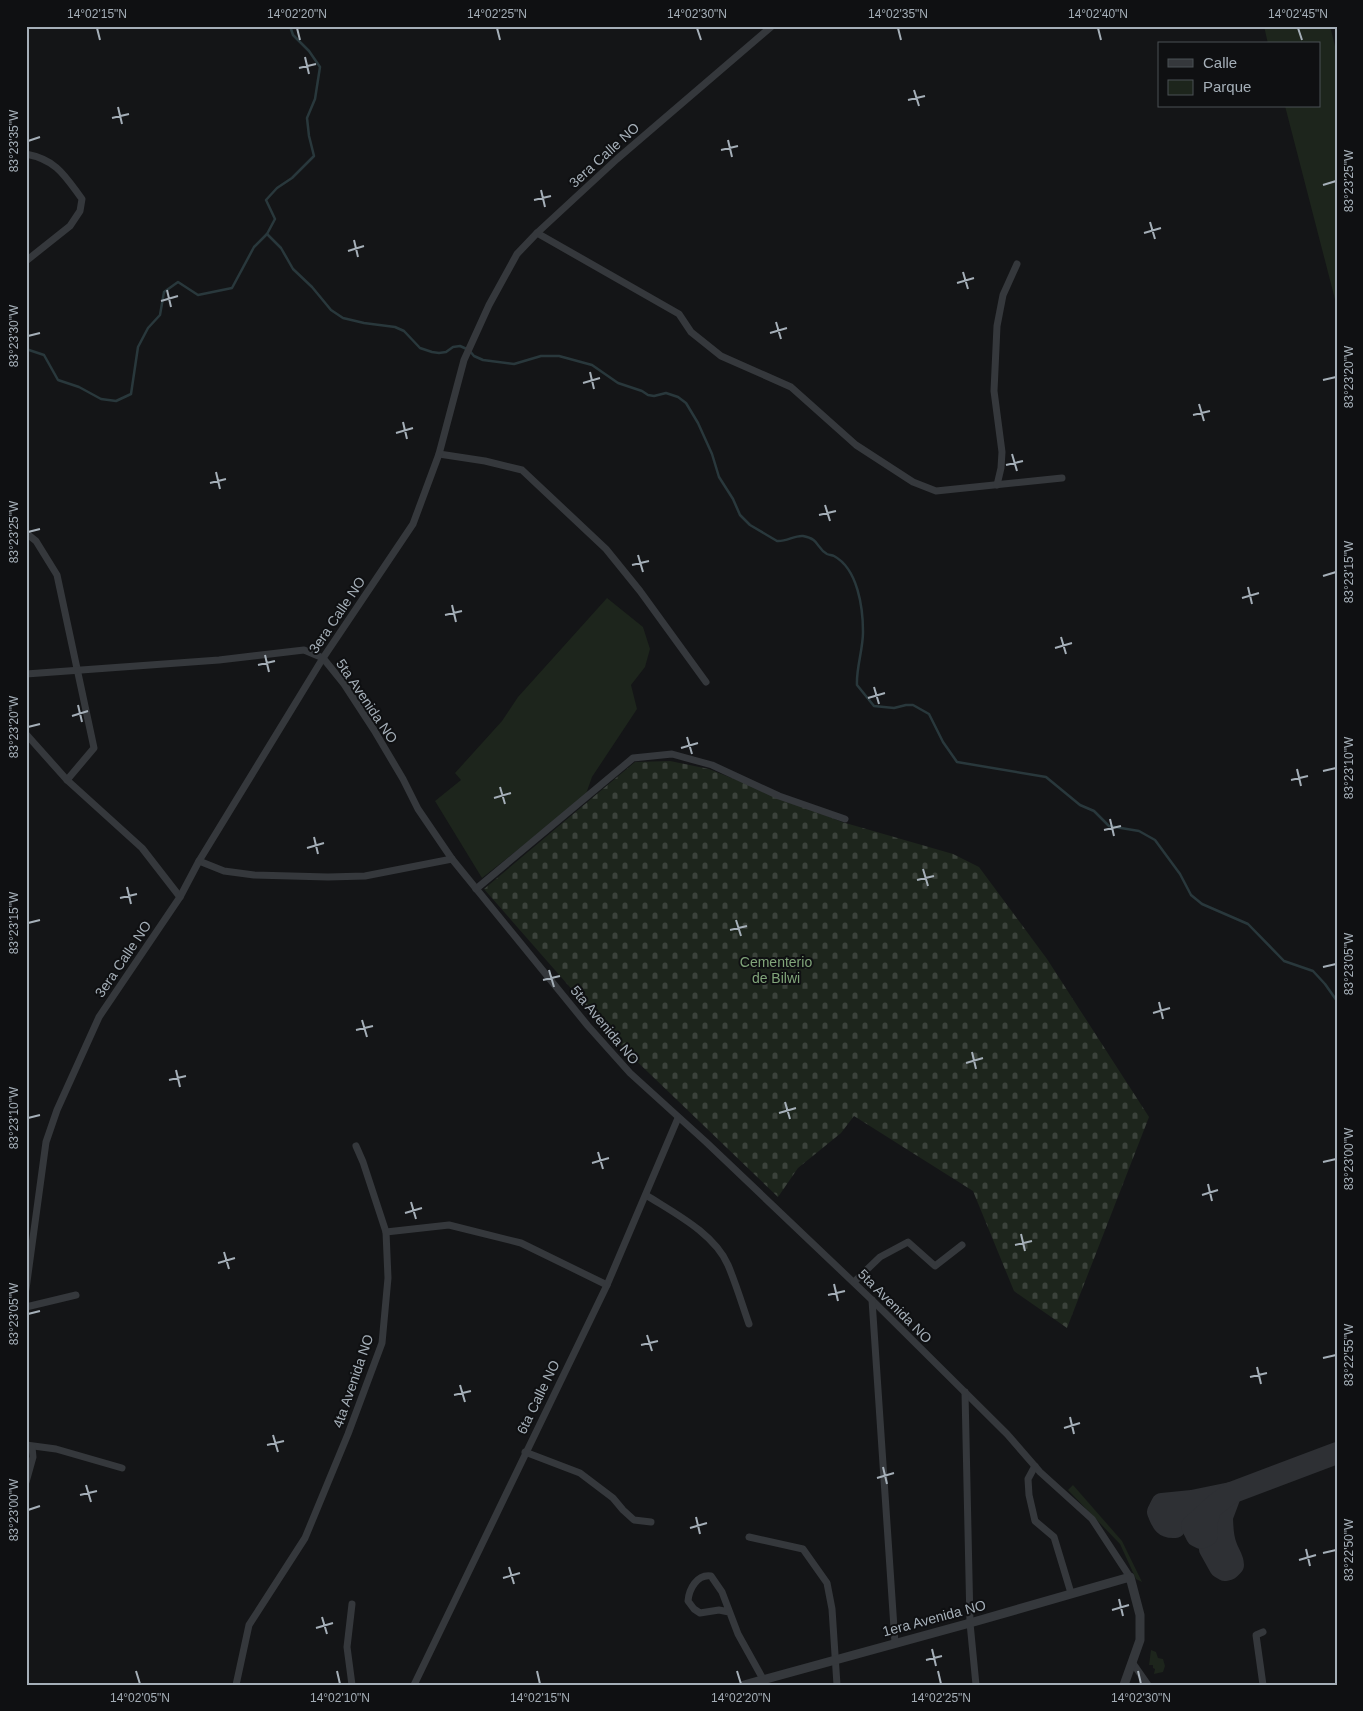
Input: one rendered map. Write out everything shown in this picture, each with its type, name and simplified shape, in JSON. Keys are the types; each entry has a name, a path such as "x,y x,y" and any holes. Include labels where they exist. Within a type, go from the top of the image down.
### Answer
{"street":[{"name":"3era Calle NO","path":"26,1289 46,1142 99,1017 180,897 200,860 323,658 413,524 439,454 464,360 489,305 517,254 617,159 772,26"},
{"path":"26,154 38,156 54,164 82,199 80,211 70,226 26,261"},
{"path":"537,233 679,314 691,332 721,356 791,387 856,445 913,482 936,491 1062,478"},
{"path":"997,485 1002,452 994,391 997,326 1003,295 1018,264"},
{"path":"439,454 485,461 522,470 606,549 640,591 706,682"},
{"path":"26,533 36,541 57,575 94,748 67,780"},
{"name":"5ta Avenida NO","path":"26,674 219,660 304,650 323,658 344,684 374,730 418,809 452,859 588,1026 630,1073 854,1282 965,1392 1035,1466 1092,1519 1130,1577"},
{"path":"26,734 67,780 142,848 180,897"},
{"path":"476,889 633,758 672,754 712,765 779,796 845,819"},
{"path":"200,860 224,870 254,875 328,877 365,876 452,859"},
{"name":"6ta Calle NO","path":"414,1685 607,1285 678,1118"},
{"name":"4ta Avenida NO","path":"236,1685 249,1625 305,1538 348,1434 382,1343 388,1278 386,1232 364,1162 356,1146"},
{"path":"646,1195 696,1226 720,1253 727,1264 749,1324"},
{"path":"386,1232 449,1225 521,1244 607,1285"},
{"path":"854,1282 880,1257 908,1242 935,1266 962,1245"},
{"path":"26,1307 76,1295"},
{"path":"872,1300 895,1643"},
{"path":"965,1392 970,1623 976,1685"},
{"path":"26,1482 33,1457 29,1446 56,1449 122,1468"},
{"path":"526,1452 580,1473 613,1498 634,1520 651,1522"},
{"path":"1035,1466 1028,1479 1029,1495 1035,1521 1054,1538 1071,1593"},
{"path":"749,1538 802,1549 827,1583 832,1609 837,1685"},
{"path":"729,1612 719,1610 700,1614 688,1601 688,1591 701,1578 711,1576 722,1592 738,1634 763,1679"},
{"path":"1124,1685 1140,1640 1140,1615 1130,1577"},
{"name":"1era Avenida NO","path":"744,1685 1130,1577"},
{"path":"352,1604 347,1647 352,1685"},
{"path":"1263,1632 1256,1635 1263,1685"},
{"path":"1132,1662 1148,1685"}],"green space":[{"path":"1264,26 1330,26 1337,54 1337,307 1286,108 1320,108 1320,42 1268,42"},
{"path":"607,598 643,627 650,649 645,667 631,685 637,709 592,777 586,794 482,878 435,801 461,780 455,773 502,721 518,697"},
{"name":"Cementerio de Bilwi","path":"670,761 709,769 842,822 953,854 979,867 1047,959 1149,1117 1067,1328 1014,1291 973,1191 854,1116 841,1133 798,1168 778,1197 625,1050 484,889 635,762"},
{"path":"1073,1485 1122,1541 1142,1582 1136,1579 1120,1544 1068,1490"},
{"path":"1151,1650 1156,1652 1158,1658 1163,1659 1165,1666 1163,1672 1154,1674 1155,1669 1153,1665 1149,1665"}],"waterway":[{"path":"26,349 44,355 58,380 79,387 101,399 116,401 131,394 138,347 148,328 160,315 164,292 178,282 198,295 232,288 254,247 267,234 275,219 266,200 314,156 307,118 315,99 320,67 309,51 293,35 290,26"},
{"path":"267,234 281,248 293,269 312,287 331,310 343,318 395,327 404,331 420,348 432,352 446,352 453,347 460,346 483,360 514,364 541,356 559,356 592,365 618,383 648,395 654,396 666,393 678,397 686,403 698,423 712,454 719,477 733,499 740,515 750,525 777,541 800,536 812,539 824,552 834,556 849,570 854,579 860,601 863,622 863,639 857,685 874,706 894,708 913,705 929,714 943,742 957,762 1046,777 1080,805 1094,811 1109,826 1139,831 1155,840 1180,874 1191,895 1202,904 1248,924 1284,961 1313,971 1337,1001"}],"taxiway":[{"path":"1209,1514 1206,1524 1207,1535 1201,1538 1197,1536 1192,1526 1231,1493 1337,1453"},
{"path":"1192,1501 1175,1527 1165,1525 1158,1512 1162,1504 1192,1501 1231,1493 1210,1549 1220,1567 1225,1570 1233,1565 1224,1538 1222,1526 1222,1522 1222,1518 1222,1514"}]}
